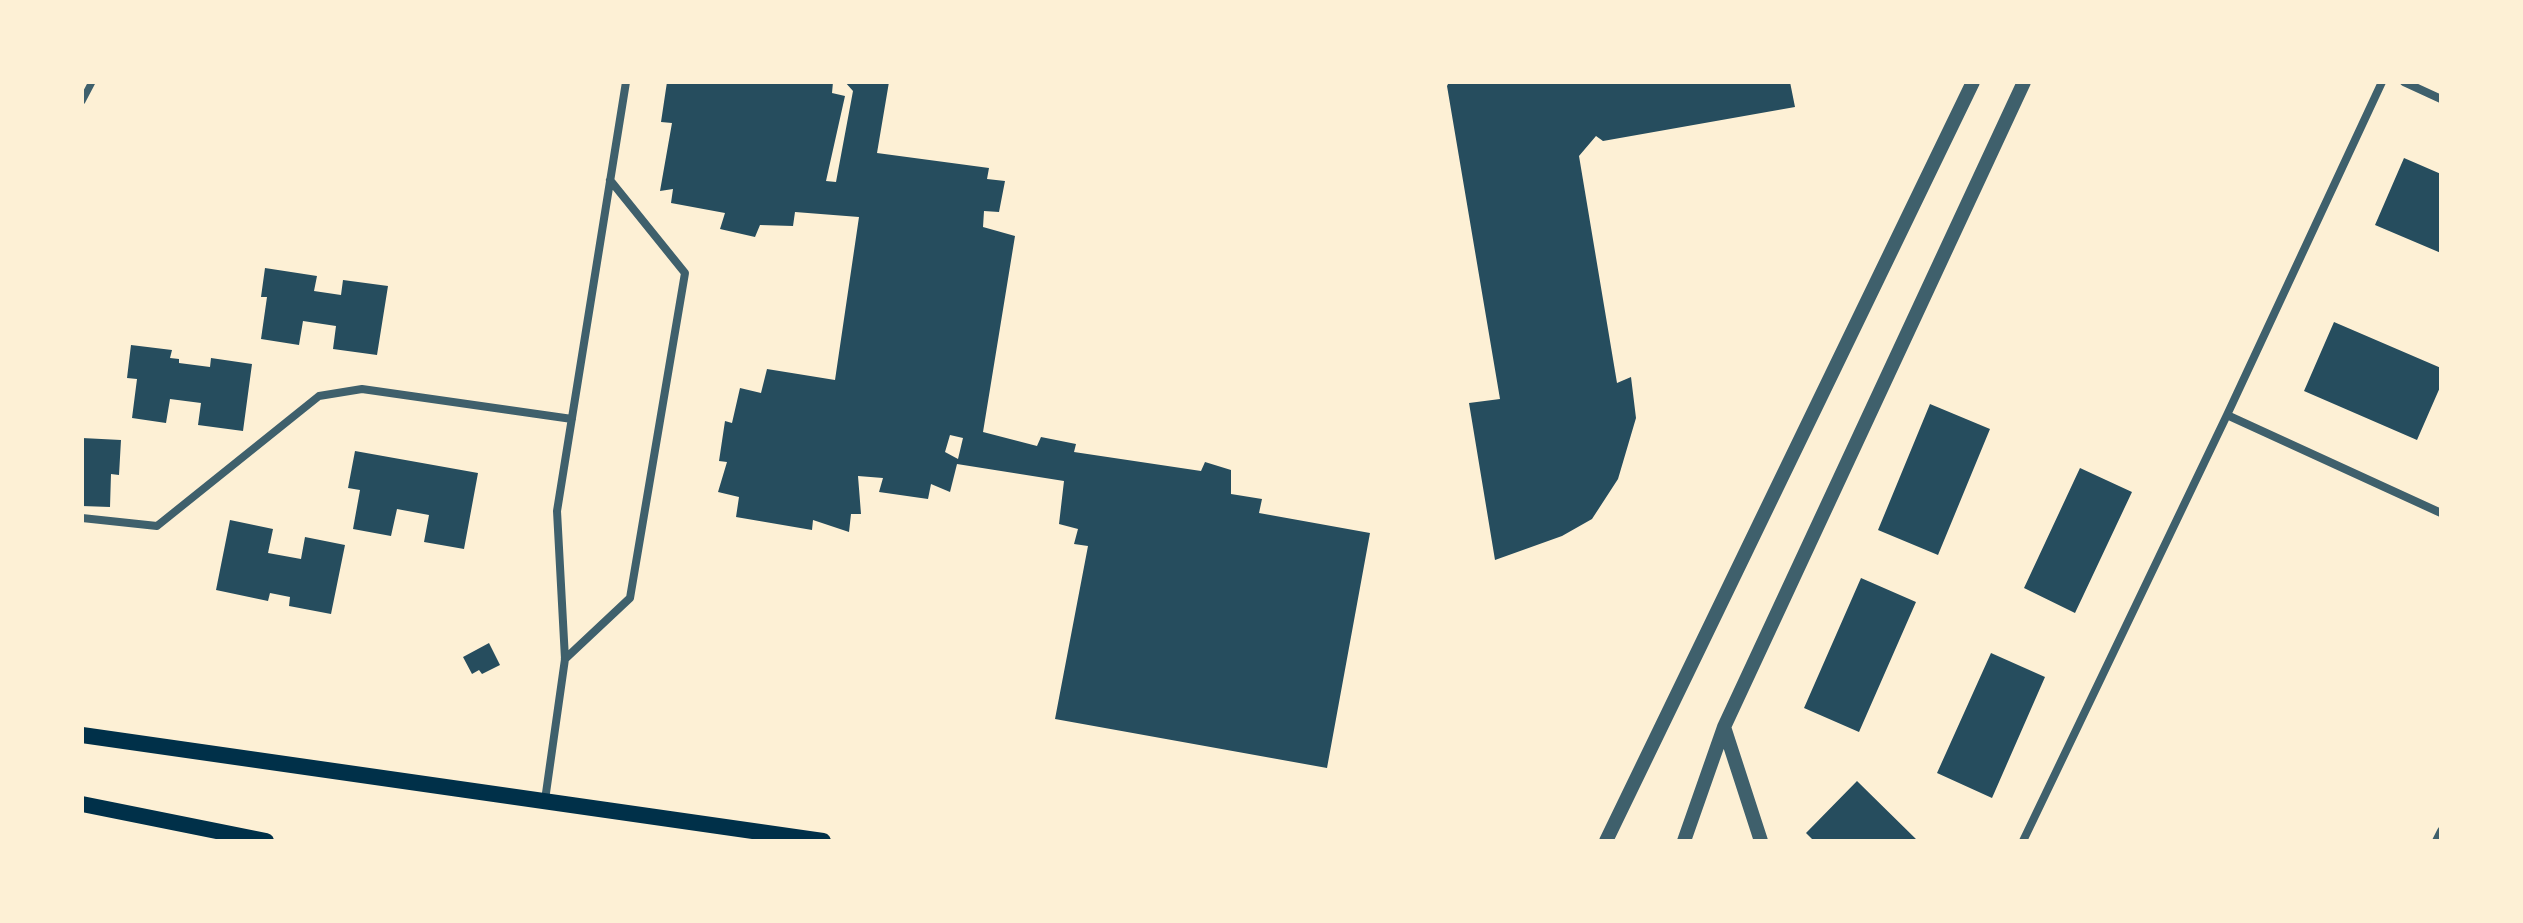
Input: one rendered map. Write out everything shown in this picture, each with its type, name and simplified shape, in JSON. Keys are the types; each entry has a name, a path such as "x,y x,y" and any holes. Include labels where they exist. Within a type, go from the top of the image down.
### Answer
{"main road":[{"path":"82,735 823,841"},
{"path":"82,804 228,837 266,841"}],"street":[{"path":"82,101 92,82"},
{"path":"545,800 565,659 557,511 626,82"},
{"path":"1606,841 1973,82"},
{"path":"1684,841 1724,727 2024,82"},
{"path":"2023,841 2382,82"},
{"path":"2404,82 2441,99"},
{"path":"565,659 630,598 685,273 610,180"},
{"path":"82,518 157,526 319,396 362,389 572,419"},
{"path":"2227,415 2441,513"},
{"path":"1724,727 1761,841"},
{"path":"2436,841 2441,831"}],"building":[{"path":"667,82 833,82 832,93 845,96 826,181 836,182 853,91 845,82 889,82 877,153 989,168 987,179 1005,181 999,212 984,211 983,227 1015,236 983,432 1037,446 1041,437 1076,444 1074,452 1201,471 1205,462 1231,470 1231,494 1262,499 1259,513 1370,533 1327,768 1055,719 1088,546 1074,544 1078,529 1059,524 1064,481 957,464 950,492 931,484 928,499 879,492 883,478 858,476 861,514 851,514 849,532 813,520 812,530 736,517 739,497 718,492 727,462 719,461 725,421 732,423 740,388 761,393 767,369 835,380 859,217 795,212 793,226 760,225 755,237 720,229 725,213 671,203 673,189 660,191 672,123 661,122","holes":["950,435 963,438 958,459 945,452"]},
{"path":"1449,82 1790,82 1795,107 1603,141 1596,136 1579,156 1617,383 1631,377 1636,418 1618,479 1592,519 1562,536 1495,560 1469,403 1500,399 1447,86"},
{"path":"2404,158 2441,174 2441,253 2375,225"},
{"path":"265,268 317,276 314,291 341,295 343,280 388,286 377,355 333,349 336,326 303,321 299,345 261,339 267,297 261,297"},
{"path":"2334,322 2441,368 2441,385 2417,440 2304,391"},
{"path":"131,345 172,350 170,358 179,359 179,363 210,367 211,358 252,364 243,431 198,425 201,403 170,399 166,423 132,418 137,379 127,378"},
{"path":"1930,404 1990,429 1938,555 1878,530"},
{"path":"82,438 121,440 119,475 111,474 110,507 82,506"},
{"path":"355,451 478,473 464,549 424,542 429,515 397,509 391,536 353,529 360,490 348,488"},
{"path":"2080,468 2132,492 2075,613 2024,588"},
{"path":"230,520 273,529 268,553 301,559 305,537 345,545 331,614 289,606 290,597 270,593 268,601 216,590"},
{"path":"1861,578 1916,602 1859,732 1804,708"},
{"path":"489,643 500,665 482,674 479,670 472,674 463,657"},
{"path":"1991,653 2045,677 1992,798 1937,773"},
{"path":"1857,781 1918,841 1814,841 1806,833"}]}
